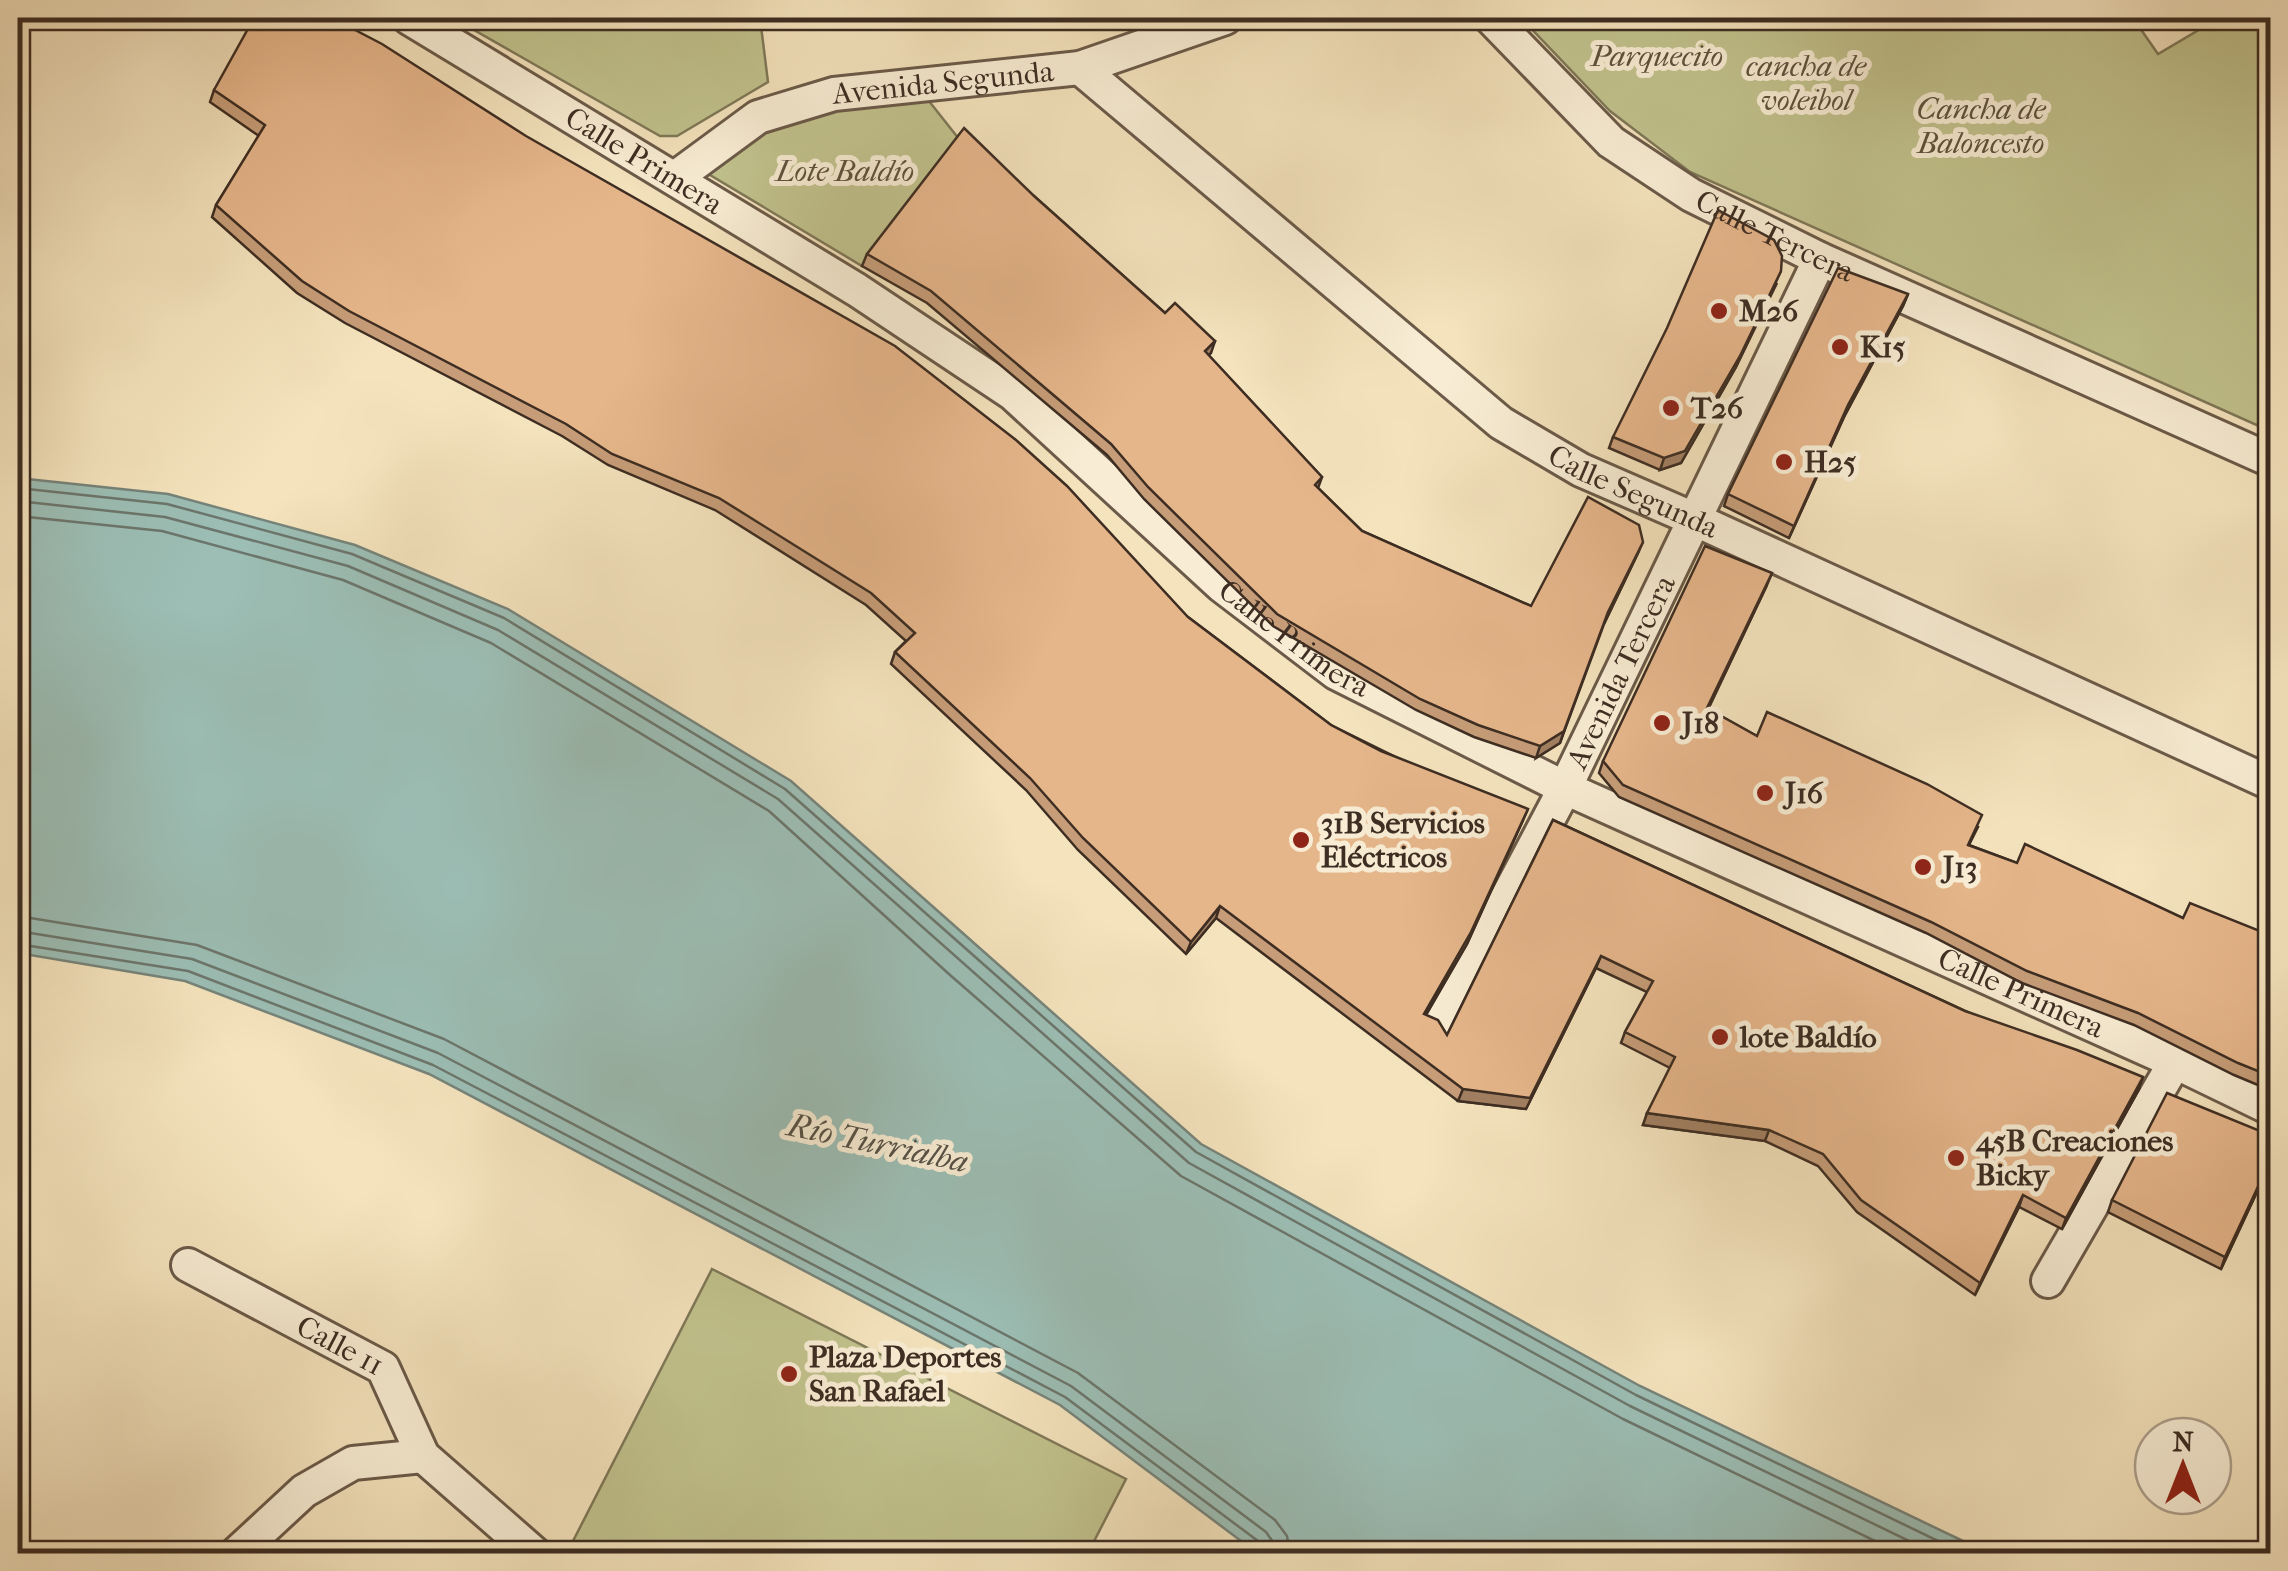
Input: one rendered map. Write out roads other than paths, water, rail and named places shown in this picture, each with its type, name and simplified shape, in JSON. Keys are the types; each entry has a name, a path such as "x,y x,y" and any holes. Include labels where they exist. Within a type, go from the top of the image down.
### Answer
{"street":[{"name":"Calle Primera","path":"409,18 857,290 1013,394 1222,586 1336,674 1565,788 2176,1062 2270,1108"},
{"name":"Avenida Segunda","path":"675,178 758,117 834,94 1080,68 1225,18"},
{"name":"Calle Tercera","path":"1491,18 1611,142 1691,195 1820,259 2270,460"},
{"name":"Calle Segunda","path":"1080,68 1501,423 1580,470 2270,783"},
{"name":"Avenida Tercera","path":"1438,1026 1565,788 1820,259"},
{"path":"2048,1281 2176,1062"},
{"name":"Calle 11","path":"188,1265 383,1368 423,1456 535,1554"},
{"path":"236,1554 304,1491 353,1463 423,1456"}],"water":[{"name":"Río Turrialba","path":"18,478 168,494 355,545 508,609 791,781 1201,1144 1640,1386 1988,1553 1257,1553 1060,1405 429,1074 185,981 18,953"}],"place":[{"name":"M26","path":"1719,311"},
{"name":"K15","path":"1840,347"},
{"name":"T26","path":"1671,408"},
{"name":"H25","path":"1784,462"},
{"name":"J18","path":"1662,723"},
{"name":"J16","path":"1765,793"},
{"name":"31B Servicios Eléctricos","path":"1301,840"},
{"name":"J13","path":"1923,867"},
{"name":"lote Baldío","path":"1720,1037"},
{"name":"45B Creaciones Bicky","path":"1956,1158"},
{"name":"Plaza Deportes San Rafael","path":"789,1374"}],"park label":[{"name":"Parquecito","path":"1657,56"},
{"name":"cancha de voleibol","path":"1806,83"},
{"name":"Cancha de Baloncesto","path":"1981,126"},
{"name":"Lote Baldío","path":"845,171"}]}
